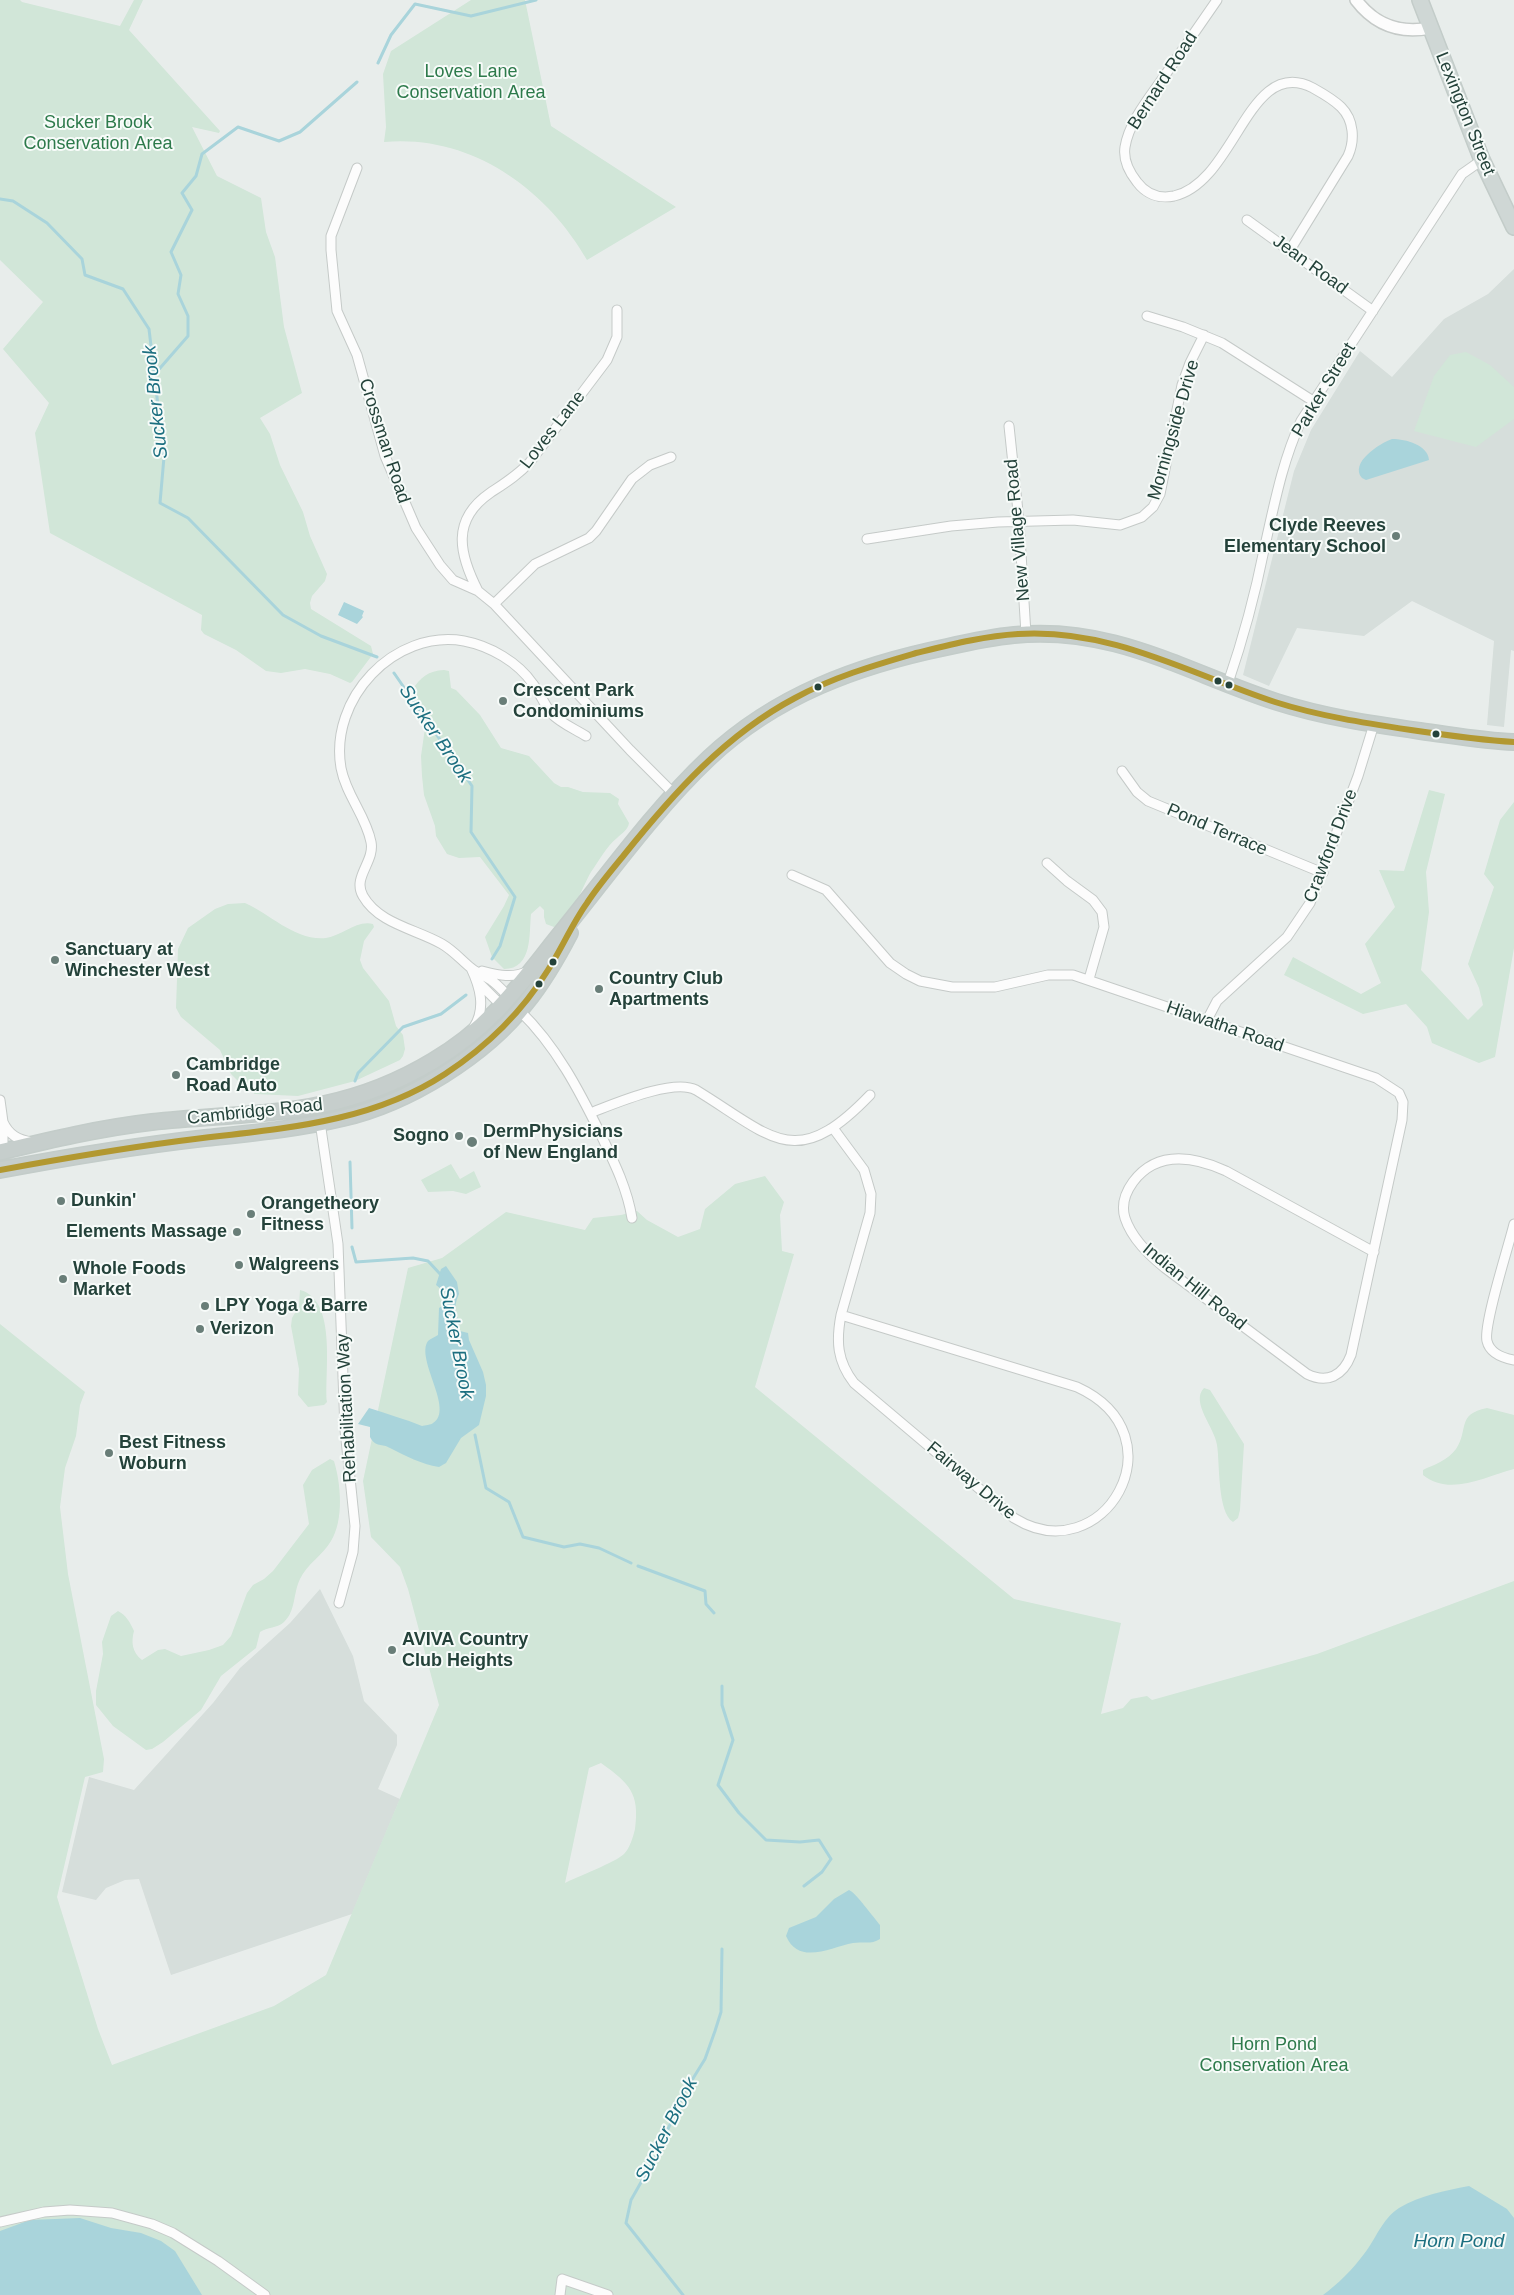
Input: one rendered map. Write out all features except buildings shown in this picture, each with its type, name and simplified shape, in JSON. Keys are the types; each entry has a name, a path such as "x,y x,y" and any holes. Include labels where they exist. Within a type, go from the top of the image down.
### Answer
{"highway":[{"name":"Cambridge Road","path":"1,1152 60,1138 152,1122 295,1111 347,1100 409,1075 454,1048 506,1002 674,794 708,759 748,726 786,702 826,682 859,669 977,640 1026,634 1072,634 1112,641 1152,653 1294,707 1374,724 1514,742"},
{"name":"Cambridge Road","path":"0,1170 53,1160 205,1138 269,1132 320,1122 373,1108 398,1099 431,1082 490,1039 520,1011 549,969 584,905"},
{"path":"506,1002 520,1011"},
{"path":"203,1118 205,1138"}],"main road":[{"name":"Lexington Street","path":"1420,0 1482,160 1514,226"}],"street":[{"name":"Bernard Road","path":"1217,0 1143,108 1128,136 1125,152 1126,163 1136,181 1151,194 1163,197 1183,193 1197,186 1210,174 1258,101 1269,90 1287,81 1310,87 1333,100 1343,109 1351,125 1352,143 1343,164 1290,250"},
{"path":"1356,0 1370,16 1386,25 1408,30 1430,28"},
{"name":"Parker Street","path":"1228,683 1250,613 1274,505 1296,432 1313,401 1374,311 1462,174 1482,160"},
{"name":"Crossman Road","path":"357,168 331,236 337,311 357,355 385,456 412,520 446,573 458,584 478,591 494,604 630,750 674,794"},
{"name":"Jean Road","path":"1246,220 1374,311"},
{"name":"Loves Lane","path":"478,591 467,567 462,546 465,521 482,500 517,476 530,462 604,366 617,338 617,310"},
{"path":"1146,316 1204,335 1232,348 1313,401"},
{"name":"Morningside Drive","path":"866,539 951,526 1019,521 1073,520 1120,525 1138,519 1150,510 1161,489 1184,379 1204,335"},
{"name":"New Village Road","path":"1009,426 1019,521 1026,634"},
{"path":"494,604 535,564 589,538 596,531 632,479 650,465 671,457"},
{"path":"506,1002 495,984 471,968 459,956 441,943 384,918 362,894 360,880 370,858 371,843 341,769 342,736 351,706 371,675 396,653 424,642 463,641 494,652 520,668 533,683 553,715 586,736"},
{"name":"Crawford Drive","path":"1207,1020 1218,1000 1296,926 1310,903 1323,873 1358,776 1374,724"},
{"name":"Pond Terrace","path":"1122,772 1136,792 1148,800 1323,873"},
{"path":"1047,863 1067,882 1093,900 1102,912 1104,927 1089,979"},
{"name":"Hiawatha Road","path":"792,875 826,890 885,958 898,970 920,981 952,987 984,988 1001,987 1057,974 1068,974 1089,979 1376,1078 1399,1092 1403,1102 1402,1120 1351,1355 1344,1370 1333,1378"},
{"path":"471,968 513,976 526,972 536,965"},
{"path":"454,1048 473,1029 479,1020 481,997 477,980 471,968"},
{"path":"477,980 506,1002"},
{"path":"520,1011 560,1060 580,1092 622,1179 632,1218"},
{"path":"590,1112 650,1093 685,1086 696,1090 778,1140 804,1141 833,1128 850,1115 870,1095"},
{"path":"0,1100 3,1122 1,1152"},
{"path":"3,1122 12,1136 22,1141 33,1142 60,1138"},
{"name":"Rehabilitation Way","path":"320,1122 338,1244 344,1430 355,1526 353,1552 338,1603"},
{"name":"Fairway Drive","path":"833,1128 864,1170 871,1194 870,1213 841,1315 837,1334 838,1347 844,1366 854,1383 1014,1518 1042,1530 1069,1529 1083,1525 1100,1516 1118,1495 1127,1472 1127,1442 1115,1415 1093,1395 1077,1387 841,1315"},
{"name":"Indian Hill Road","path":"1333,1378 1322,1379 1307,1374 1156,1261 1139,1244 1129,1226 1124,1212 1125,1196 1139,1175 1156,1162 1172,1158 1200,1161 1226,1171 1374,1252"},
{"path":"1514,1224 1486,1336 1492,1352 1514,1360"},
{"path":"0,2222 44,2212 70,2210 112,2213 152,2224 173,2233 218,2261 265,2295"},
{"path":"560,2295 562,2279 608,2295"}],"shaded area":[{"name":"Clyde Reeves Elementary School","path":"1514,269 1514,651 1511,650 1504,727 1487,725 1494,641 1412,601 1364,636 1297,628 1269,686 1243,675 1294,471 1311,430 1360,351 1392,377 1444,319 1488,294"},
{"path":"320,1589 353,1656 364,1701 397,1735 397,1745 378,1789 400,1799 352,1914 171,1975 139,1879 125,1880 106,1888 96,1900 62,1892 89,1777 134,1790 213,1703 240,1668 290,1623"}],"green space":[{"name":"Sucker Brook Conservation Area","path":"0,0 20,0 120,26 134,0 143,0 129,30 220,131 219,133 192,127 217,176 261,198 266,232 275,257 284,327 302,393 260,418 270,434 280,465 303,512 310,536 327,574 325,581 312,596 311,609 371,646 373,654 352,682 350,683 330,674 305,669 281,673 266,671 236,650 204,634 201,630 202,615 50,533 35,433 49,403 3,349 43,302 0,260"},
{"name":"Loves Lane Conservation Area","path":"471,0 525,0 551,126 676,207 587,260 570,234 550,210 527,189 502,171 475,157 446,147 416,142 384,142 386,127 383,74 391,51"},
{"path":"1466,352 1490,365 1514,387 1514,419 1476,447 1414,431 1434,376 1450,355"},
{"path":"444,670 449,671 451,688 456,690 480,715 501,748 529,756 554,783 561,787 568,787 583,792 610,793 619,799 618,804 629,823 626,830 603,854 591,872 576,903 560,924 554,927 546,924 544,910 540,906 531,914 528,949 525,957 513,967 504,969 492,957 485,937 509,895 480,857 459,858 447,854 436,836 435,826 424,795 421,756 426,721 415,702 412,690 425,676"},
{"path":"1429,790 1445,794 1426,872 1429,912 1421,970 1468,1020 1483,1005 1479,988 1468,964 1494,887 1484,874 1500,820 1514,802 1514,948 1495,1057 1479,1063 1432,1043 1427,1027 1406,1004 1363,1014 1284,975 1293,957 1361,994 1381,983 1365,944 1395,907 1379,870 1404,871"},
{"path":"245,903 294,931 315,938 332,937 361,924 373,924 374,927 364,941 360,960 363,968 389,1001 396,1026 403,1035 405,1049 400,1060 355,1081 298,1096 255,1094 246,1089 231,1074 220,1050 181,1017 176,1008 178,949 188,928 215,909 228,904"},
{"path":"451,1164 460,1179 474,1171 481,1187 466,1194 453,1191 428,1192 421,1180"},
{"name":"Horn Pond Conservation Area","path":"765,1176 784,1202 780,1215 782,1251 794,1254 755,1387 1014,1599 1121,1623 1101,1714 1123,1708 1131,1699 1147,1696 1152,1700 1317,1654 1514,1581 1514,2295 0,2295 0,1324 85,1392 80,1405 76,1436 65,1468 60,1507 68,1574 104,1759 103,1772 85,1777 57,1897 98,2029 112,2065 274,2006 326,1975 439,1705 408,1589 400,1567 371,1537 363,1481 408,1268 442,1258 506,1212 585,1230 593,1218 637,1211 647,1220 678,1237 700,1229 705,1209 735,1184","holes":["601,1763 619,1777 630,1790 636,1806 635,1829 631,1842 624,1854 565,1883 589,1768"]},
{"path":"300,1290 312,1297 320,1308 324,1322 327,1339 327,1402 324,1405 308,1407 298,1395 299,1369 291,1326 292,1318 299,1306"},
{"path":"1204,1388 1210,1390 1244,1444 1240,1510 1238,1518 1233,1522 1228,1517 1224,1508 1220,1486 1217,1445 1201,1408 1200,1394"},
{"path":"1487,1408 1514,1415 1514,1469 1480,1480 1456,1485 1434,1481 1423,1475 1423,1470 1445,1459 1456,1449 1467,1419 1471,1414"},
{"path":"330,1459 334,1461 340,1491 338,1523 328,1546 300,1579 288,1618 282,1624 260,1632 256,1648 221,1676 201,1710 163,1742 152,1749 146,1750 113,1726 96,1705 96,1691 103,1654 102,1642 111,1616 118,1611 128,1619 134,1631 134,1650 142,1660 158,1650 165,1649 181,1656 223,1645 231,1636 247,1593 253,1585 273,1571 309,1524 303,1485 312,1470"}],"water":[{"path":"1392,439 1404,440 1421,447 1425,450 1429,460 1366,480 1362,478 1359,472 1363,460 1374,449"},
{"path":"344,602 364,611 363,617 357,624 338,615"},
{"path":"446,1266 457,1282 459,1294 456,1309 460,1331 468,1333 469,1340 483,1372 486,1396 479,1425 461,1438 446,1463 439,1467 420,1462 377,1444 370,1437 370,1427 358,1424 369,1408 422,1426 432,1424 439,1416 438,1396 426,1360 425,1349 428,1341 438,1335 439,1308 446,1304 446,1295 436,1285 441,1269"},
{"path":"849,1890 860,1900 880,1925 880,1939 816,1952 799,1950 792,1945 786,1936 789,1928 816,1917 834,1899"},
{"name":"Horn Pond","path":"1469,2186 1507,2209 1514,2218 1514,2295 1323,2295 1355,2265 1384,2223 1399,2208 1424,2197"},
{"path":"80,2218 111,2228 141,2233 161,2241 175,2251 202,2295 0,2295 0,2231 30,2220"}],"waterway":[{"path":"378,63 391,35 415,4 471,16 536,0"},
{"path":"154,375 188,336 188,316 178,294 181,275 171,252 192,210 182,193 196,176 202,154 238,127 279,141 300,132 357,82"},
{"name":"Sucker Brook","path":"0,199 13,201 47,223 82,259 85,275 123,289 149,329 164,457 160,503 188,518 283,615 321,636 377,657"},
{"name":"Sucker Brook","path":"394,673 472,786 471,832 515,897 500,946 492,959"},
{"name":"Sucker Brook","path":"355,1081 358,1073 403,1027 441,1014 466,995"},
{"name":"Sucker Brook","path":"350,1162 352,1228"},
{"name":"Sucker Brook","path":"352,1247 356,1262 413,1258 428,1261 441,1275"},
{"name":"Sucker Brook","path":"475,1435 486,1488 509,1502 523,1537 564,1547 580,1544 599,1548 631,1563"},
{"name":"Sucker Brook","path":"638,1566 705,1591 706,1604 714,1613"},
{"name":"Sucker Brook","path":"722,1686 722,1705 733,1740 718,1785 739,1813 766,1840 800,1842 819,1840 831,1859 822,1872 804,1886"},
{"name":"Sucker Brook","path":"683,2295 626,2223 631,2200 657,2154 684,2093 705,2059 715,2031 721,2012 722,1949"}],"transit line":[{"path":"0,1170 134,1147 317,1122 383,1105 415,1091 460,1064 489,1040 515,1014 538,985 582,911 605,879 681,788 723,748 770,713 809,691 854,672 916,653 967,641 1005,635 1053,634 1086,638 1150,655 1243,691 1308,711 1359,722 1411,730 1475,739 1514,742"}],"place":[{"name":"Clyde Reeves Elementary School","path":"1396,536"},
{"name":"Crescent Park Condominiums","path":"503,701"},
{"name":"Sanctuary at Winchester West","path":"55,960"},
{"name":"Country Club Apartments","path":"599,989"},
{"name":"Cambridge Road Auto","path":"176,1075"},
{"name":"Sogno","path":"459,1136"},
{"name":"DermPhysicians of New England","path":"472,1142"},
{"name":"Dunkin'","path":"61,1201"},
{"name":"Orangetheory Fitness","path":"251,1214"},
{"name":"Elements Massage","path":"237,1232"},
{"name":"Walgreens","path":"239,1265"},
{"name":"Whole Foods Market","path":"63,1279"},
{"name":"LPY Yoga & Barre","path":"205,1306"},
{"name":"Verizon","path":"200,1329"},
{"name":"Best Fitness Woburn","path":"109,1453"},
{"name":"AVIVA Country Club Heights","path":"392,1650"}]}
